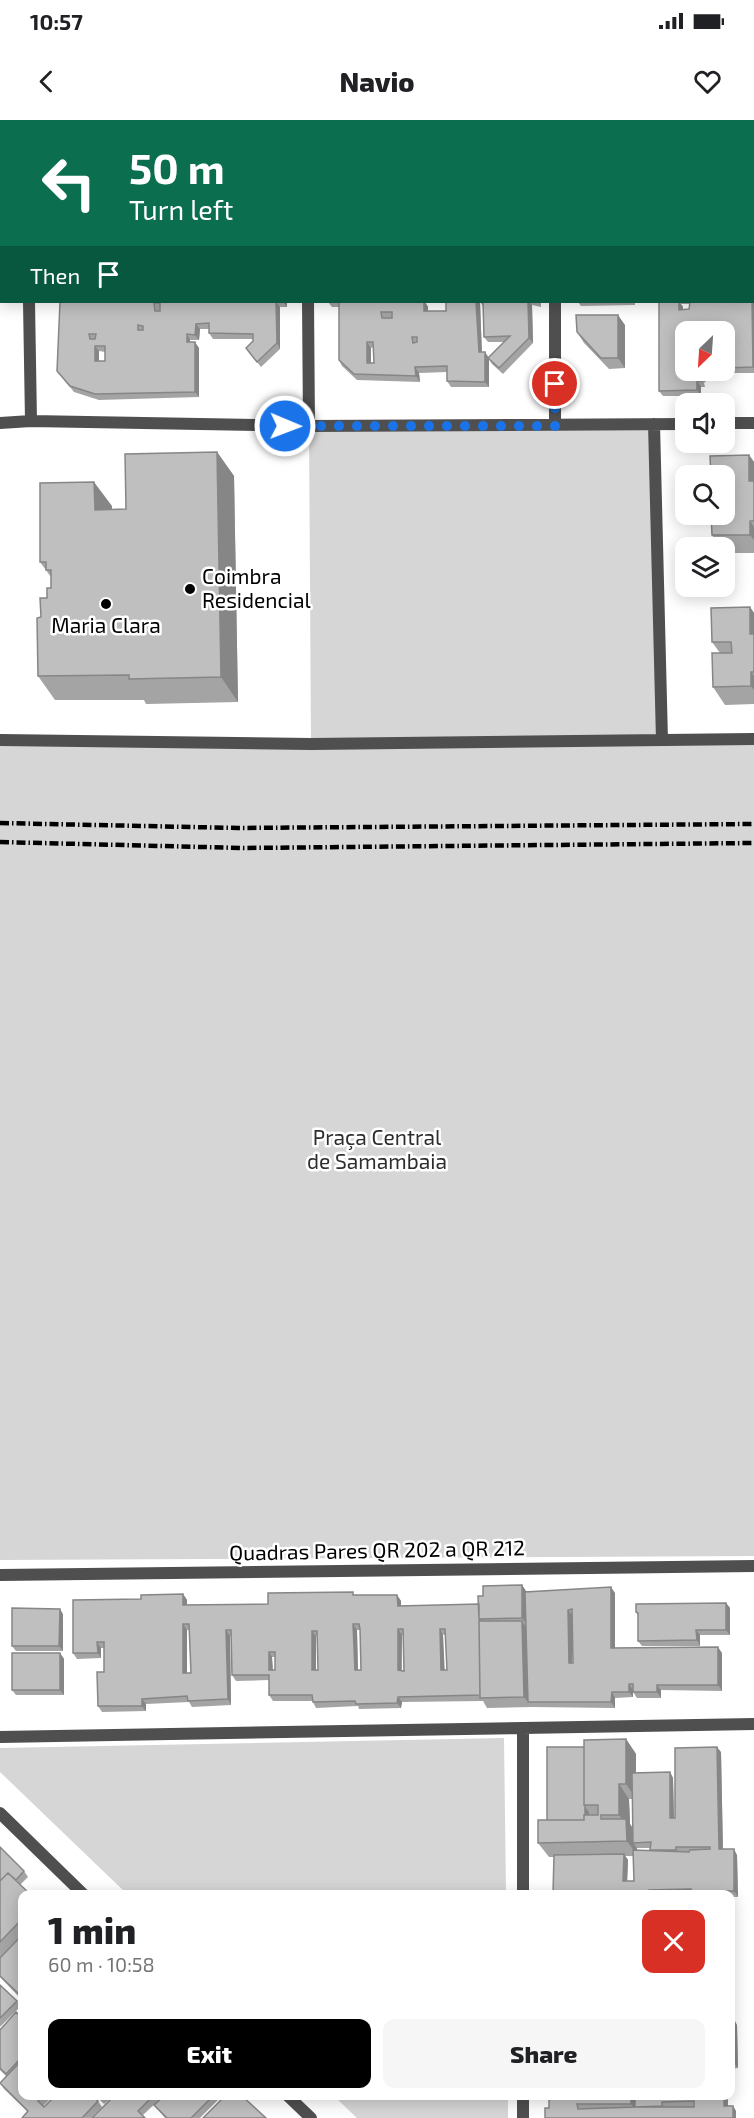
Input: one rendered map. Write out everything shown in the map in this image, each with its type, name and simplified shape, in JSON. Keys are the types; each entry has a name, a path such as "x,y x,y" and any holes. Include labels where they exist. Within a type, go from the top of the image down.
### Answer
{"street":[{"path":"29,303 31,421"},
{"path":"308,303 309,426"},
{"path":"555,303 555,426"},
{"path":"0,423 31,421 309,426 675,424"},
{"path":"735,423 754,423"},
{"path":"654,424 662,740"},
{"path":"0,740 311,744 754,739"},
{"name":"Quadras Pares QR 202 a QR 212","path":"0,1575 754,1566"},
{"path":"0,1737 754,1725"},
{"path":"523,1730 523,1890"},
{"path":"0,1813 79,1890"},
{"path":"292,2100 311,2118"},
{"path":"523,2100 523,2118"}],"green space":[{"name":"Praça Central de Samambaia","path":"654,424 662,739 754,739 754,1556 0,1560 0,740 311,744 309,426"},
{"path":"504,1738 506,1890 123,1890 0,1772 0,1748"},
{"path":"338,2100 508,2100 508,2118 357,2118"}],"building":[{"path":"60,303 154,303 155,311 160,311 160,303 276,303 277,343 257,362 246,348 253,341 253,334 209,333 209,323 196,324 195,335 187,334 187,342 195,342 195,392 95,394 70,386 57,371","holes":["89,334 96,334 95,339 90,339","95,346 105,346 105,361 95,361"]},
{"path":"339,303 424,303 424,311 446,311 446,303 476,303 479,352 485,352 485,382 447,381 447,366 415,367 416,376 354,374 339,360","holes":["381,312 392,312 392,318 382,318","412,337 417,337 417,342 413,343","367,342 373,342 374,363 367,363"]},
{"path":"483,303 528,303 529,338 499,368 488,358 510,336 484,337"},
{"path":"659,303 679,303 679,310 689,309 690,303 752,303 753,367 735,368 735,321 675,321 675,381 697,381 697,390 659,391"},
{"path":"576,315 618,315 618,358 601,358 577,332"},
{"path":"217,452 221,677 129,679 129,675 38,676 37,618 41,617 40,598 47,598 47,588 51,588 51,570 46,570 46,562 40,562 40,483 94,482 95,510 126,509 125,454"},
{"path":"749,455 749,481 754,481 754,521 750,521 750,535 712,535 712,525 735,525 735,465 710,465 710,456"},
{"path":"750,607 750,634 754,634 754,672 751,672 751,686 713,687 712,653 732,653 731,642 712,642 711,608"},
{"path":"522,1585 522,1618 479,1619 478,1596 483,1596 483,1586"},
{"path":"611,1587 611,1648 718,1647 718,1685 657,1685 657,1692 633,1692 633,1684 629,1684 629,1692 612,1692 611,1702 528,1702 525,1592","holes":["572,1609 573,1663 569,1663 568,1610"]},
{"path":"353,1592 353,1595 397,1595 398,1606 479,1604 481,1621 479,1621 480,1695 398,1697 397,1703 356,1704 355,1701 313,1702 312,1695 269,1695 269,1675 232,1675 231,1630 226,1630 228,1699 188,1701 187,1696 142,1699 142,1706 98,1706 97,1672 104,1672 104,1642 97,1642 98,1653 73,1653 73,1600 141,1599 141,1595 183,1594 183,1605 268,1604 268,1593","holes":["183,1624 189,1624 191,1673 183,1673","353,1624 359,1624 361,1670 355,1670","398,1629 403,1629 404,1671 398,1670","440,1629 445,1629 447,1670 441,1670","312,1631 317,1631 318,1670 312,1670","269,1652 275,1652 275,1670 269,1670"]},
{"path":"726,1603 726,1630 696,1630 697,1640 638,1641 636,1604"},
{"path":"12,1608 60,1609 59,1646 12,1646"},
{"path":"479,1621 522,1621 524,1697 480,1698"},
{"path":"12,1653 60,1653 60,1690 12,1690"},
{"path":"626,1739 626,1784 619,1784 619,1815 601,1815 601,1819 626,1819 627,1841 538,1843 538,1820 584,1820 584,1815 598,1815 598,1805 584,1805 584,1740"},
{"path":"547,1747 584,1747 584,1820 547,1820"},
{"path":"717,1747 719,1849 734,1849 734,1890 553,1890 554,1855 624,1854 623,1881 634,1881 633,1850 689,1852 690,1850 710,1849 710,1847 676,1847 676,1850 650,1850 651,1842 633,1843 632,1773 670,1772 670,1818 675,1818 675,1748"},
{"path":"0,1847 24,1871 16,1880 8,1873 0,1881"},
{"path":"8,1873 26,1890 18,1890 18,1923 0,1942 0,1881"},
{"path":"18,1939 18,1993 0,1976 0,1958"},
{"path":"0,1985 17,2001 0,2018"},
{"path":"16,2012 18,2014 18,2061 6,2074 0,2068 0,2030"},
{"path":"18,2064 18,2100 39,2100 44,2107 51,2100 98,2101 82,2118 22,2118 28,2111 0,2083"},
{"path":"110,2100 149,2100 138,2111 145,2118 92,2118"},
{"path":"160,2100 209,2100 191,2118 167,2118 154,2105"},
{"path":"221,2100 246,2100 266,2118 203,2118"},
{"path":"549,2100 631,2100 631,2104 577,2104 578,2109 635,2107 635,2100 724,2100 724,2106 733,2106 733,2118 545,2118 545,2108 549,2108","holes":["694,2101 694,2107 635,2107 662,2106 662,2102"]}],"railway":[{"path":"0,823 238,828 754,824"},
{"path":"0,842 243,848 754,843"}],"place":[{"name":"Coimbra Residencial","path":"190,589"},
{"name":"Maria Clara","path":"106,604"}],"route":[{"path":"285,426 555,426 555,384"}]}
